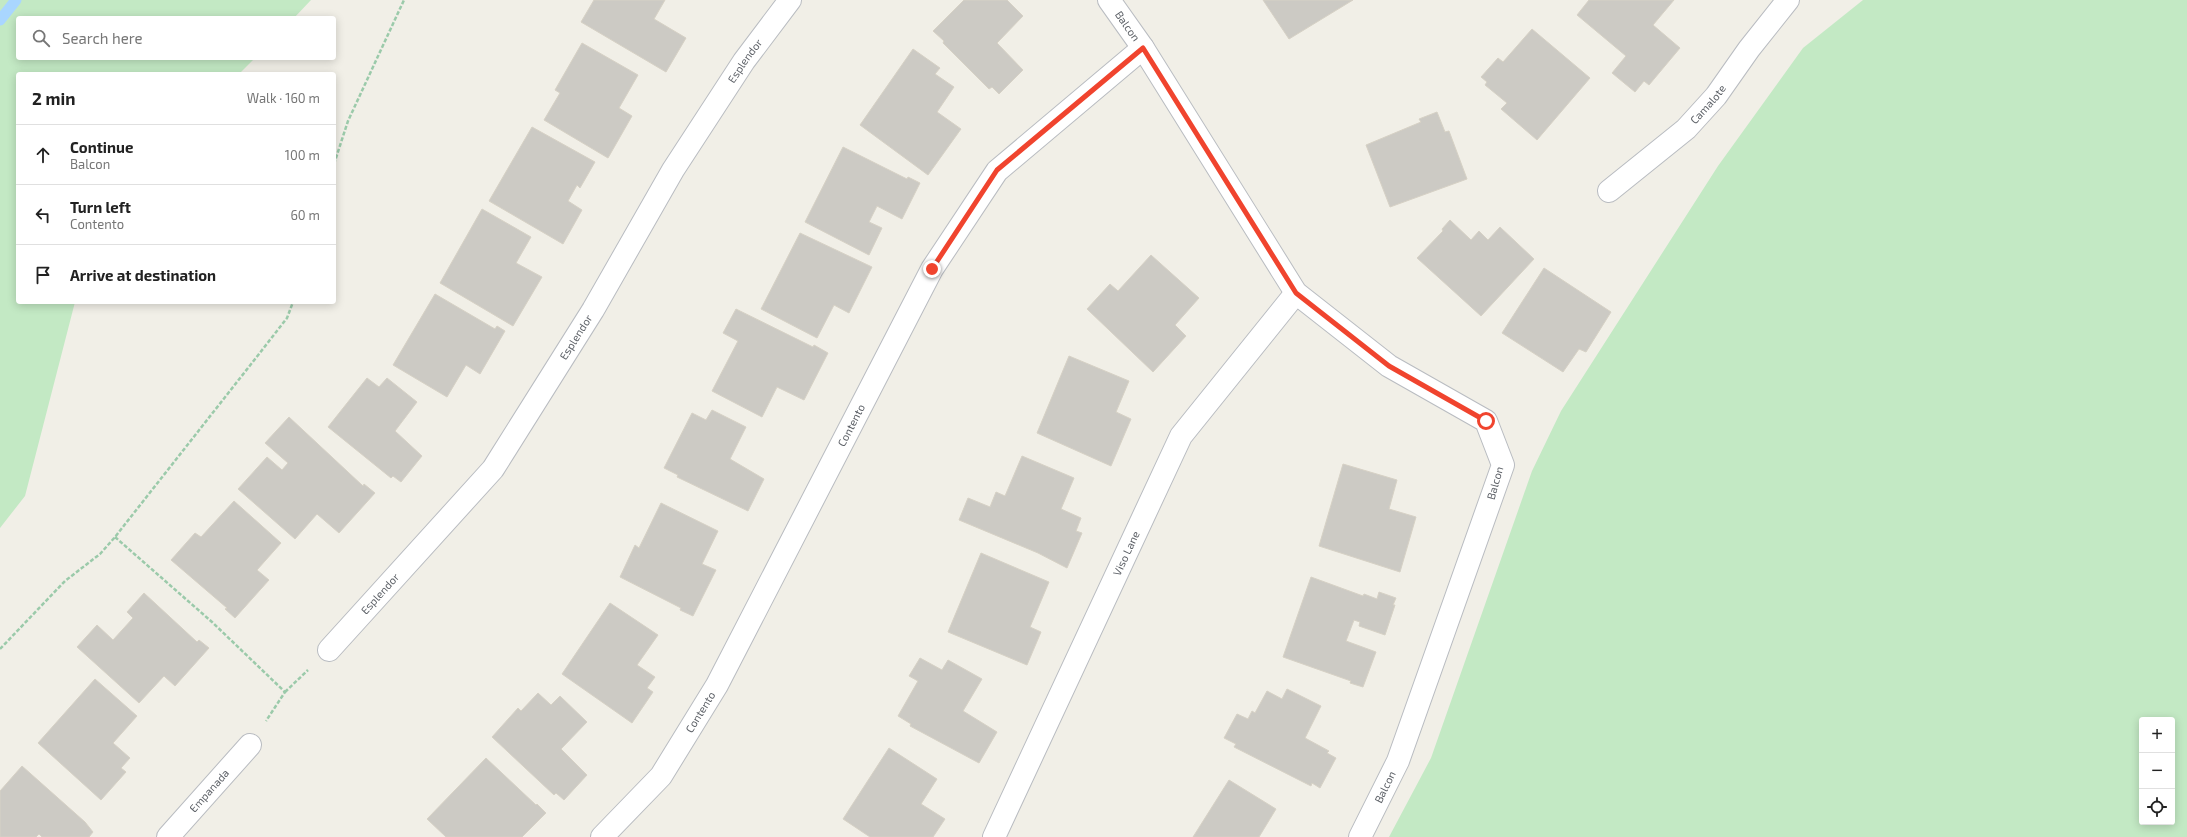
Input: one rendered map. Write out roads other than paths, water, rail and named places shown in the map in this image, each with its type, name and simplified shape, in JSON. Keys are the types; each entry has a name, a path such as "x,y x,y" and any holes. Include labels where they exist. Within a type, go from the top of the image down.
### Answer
{"street":[{"name":"Esplendor","path":"329,650 493,469 593,310 673,170 744,61 790,0"},
{"name":"Balcon","path":"1109,0 1143,48 1296,293 1389,366 1486,421 1503,465 1398,761 1360,837"},
{"name":"Camalote","path":"1609,191 1686,129 1716,96 1749,48 1788,0"},
{"name":"Contento","path":"602,837 661,776 717,686 932,269 997,170 1143,48"},
{"name":"Viso Lane","path":"994,837 1181,436 1296,293"},
{"name":"Empanada","path":"168,837 250,745"}],"waterway":[{"path":"0,20 16,0"}]}
